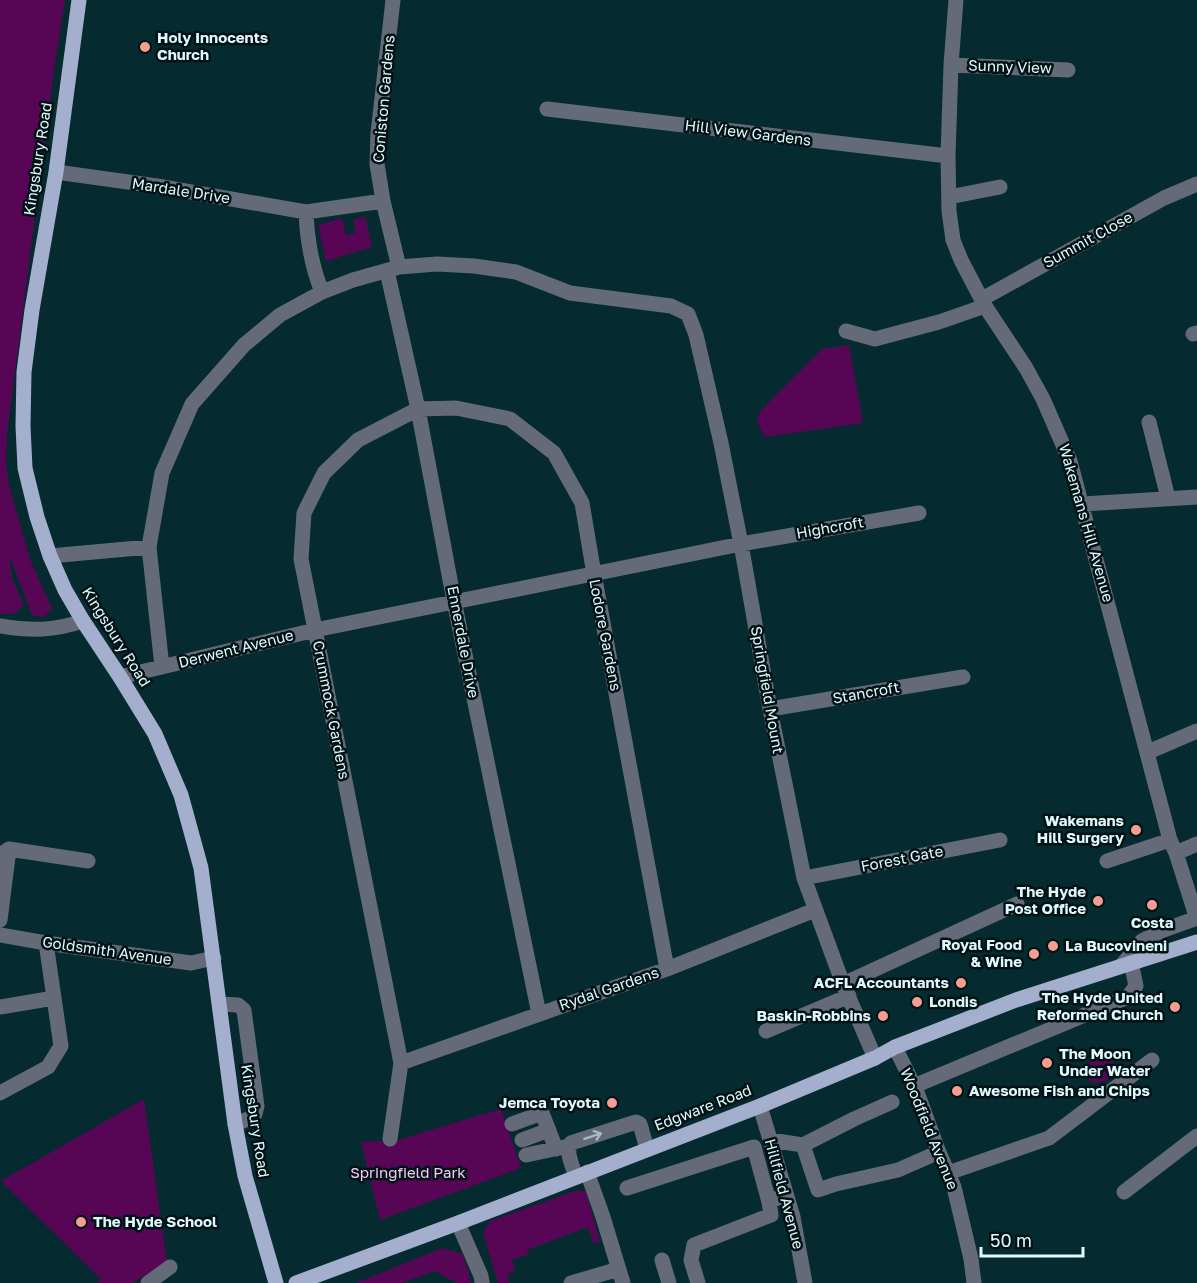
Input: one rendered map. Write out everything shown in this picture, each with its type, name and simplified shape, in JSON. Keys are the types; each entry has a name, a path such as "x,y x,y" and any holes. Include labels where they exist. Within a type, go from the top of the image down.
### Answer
{"main road":[{"name":"Kingsbury Road","path":"79,0 56,172 24,372 25,468 37,517 50,556 65,590 155,734 181,795 201,868 245,1176 276,1283"},
{"name":"Edgware Road","path":"296,1283 760,1106 875,1058 895,1047 1016,1000 1197,942"}],"street":[{"name":"Coniston Gardens","path":"393,0 378,133 377,164 393,269"},
{"name":"Wakemans Hill Avenue","path":"956,0 948,156 949,211 953,240 983,303 1026,368 1043,399 1070,461 1173,847 1197,918"},
{"name":"Sunny View","path":"951,65 1068,70"},
{"name":"Hill View Gardens","path":"547,109 948,156"},
{"name":"Mardale Drive","path":"56,172 157,186 306,212 384,201"},
{"name":"Summit Close","path":"846,331 874,339 939,322 983,303 1164,198 1197,184"},
{"path":"949,197 1000,187"},
{"path":"306,212 306,226 316,276 322,292"},
{"name":"Springfield Mount","path":"393,269 437,264 465,265 516,272 570,293 671,306 688,314 696,335 721,443 770,710 804,878 846,990 875,1058"},
{"path":"162,667 149,547 162,473 192,404 244,345 280,315 322,292 352,280 393,269"},
{"name":"Ennerdale Drive","path":"393,269 454,601 539,1014"},
{"name":"Lodore Gardens","path":"418,410 456,408 510,419 554,453 582,503 667,969"},
{"name":"Crummock Gardens","path":"390,1139 401,1063 301,558 304,513 324,472 358,440 418,410"},
{"path":"1149,422 1168,498"},
{"path":"1083,504 1197,497"},
{"name":"Highcroft","path":"741,544 919,513"},
{"name":"Derwent Avenue","path":"120,677 315,630 741,544"},
{"path":"50,556 149,547"},
{"path":"0,626 41,630 64,627 83,621"},
{"name":"Stancroft","path":"770,710 963,677"},
{"path":"1148,752 1197,731"},
{"name":"Forest Gate","path":"804,878 1000,840"},
{"path":"1107,861 1197,844"},
{"path":"0,920 5,852 88,861"},
{"path":"766,1031 1017,904"},
{"name":"Rydal Gardens","path":"401,1063 667,969 816,910"},
{"path":"914,1086 1128,997 1136,986 1126,964 1142,941 1161,931 1197,918"},
{"name":"Goldsmith Avenue","path":"0,935 191,963 214,958"},
{"path":"0,1093 48,1067 61,1046 46,943"},
{"path":"0,1007 54,998"},
{"path":"220,1004 238,1005 243,1010 255,1095 255,1114 236,1124"},
{"name":"Woodfield Avenue","path":"895,1047 914,1086 954,1187 971,1259 974,1283"},
{"path":"948,1173 1049,1138 1152,1060"},
{"path":"770,1140 803,1145 892,1102"},
{"name":"Hillfield Avenue","path":"760,1106 793,1217 806,1283"},
{"path":"512,1124 542,1113 549,1131 568,1152 582,1174 603,1217 621,1276 571,1283"},
{"path":"549,1131 524,1148 562,1148 636,1122 640,1124 647,1149"},
{"path":"1124,1192 1197,1136"},
{"path":"803,1145 818,1190 898,1170 939,1152"},
{"path":"627,1188 754,1147 771,1215 694,1245 691,1260 698,1283"},
{"path":"769,1202 786,1194"},
{"path":"458,1223 482,1283"},
{"path":"662,1260 669,1283"},
{"path":"148,1283 170,1267"}],"green space":[{"path":"0,0 65,0 7,433 6,465 9,485 31,562 52,608 44,617 32,615 9,555 12,578 24,606 13,614 0,614"},
{"path":"365,216 372,247 326,261 318,225 342,218 346,235 356,233 353,220"},
{"path":"849,345 863,423 765,437 757,422 760,411 822,349"},
{"path":"1101,1052 1112,1053 1113,1077 1100,1083 1089,1081 1090,1060"},
{"name":"The Hyde School","path":"144,1099 167,1263 132,1283 98,1283 101,1279 1,1181"},
{"name":"Springfield Park","path":"501,1109 521,1168 380,1220 361,1142 398,1140"},
{"path":"578,1190 586,1192 600,1242 593,1243 588,1227 527,1250 529,1254 512,1260 515,1271 508,1274 509,1283 498,1283 483,1233 490,1221"},
{"path":"442,1248 462,1254 471,1283 457,1283 435,1271 402,1283 356,1283"}],"place":[{"name":"Holy Innocents Church","path":"145,47"},
{"name":"Wakemans Hill Surgery","path":"1136,830"},
{"name":"The Hyde Post Office","path":"1098,901"},
{"name":"Costa","path":"1152,905"},
{"name":"La Bucovineni","path":"1053,946"},
{"name":"Royal Food & Wine","path":"1034,954"},
{"name":"ACFL Accountants","path":"961,983"},
{"name":"Londis","path":"917,1002"},
{"name":"The Hyde United Reformed Church","path":"1175,1007"},
{"name":"Baskin-Robbins","path":"883,1016"},
{"name":"The Moon Under Water","path":"1047,1063"},
{"name":"Awesome Fish and Chips","path":"957,1091"},
{"name":"Jemca Toyota","path":"612,1103"},
{"name":"The Hyde School","path":"81,1222"}]}
